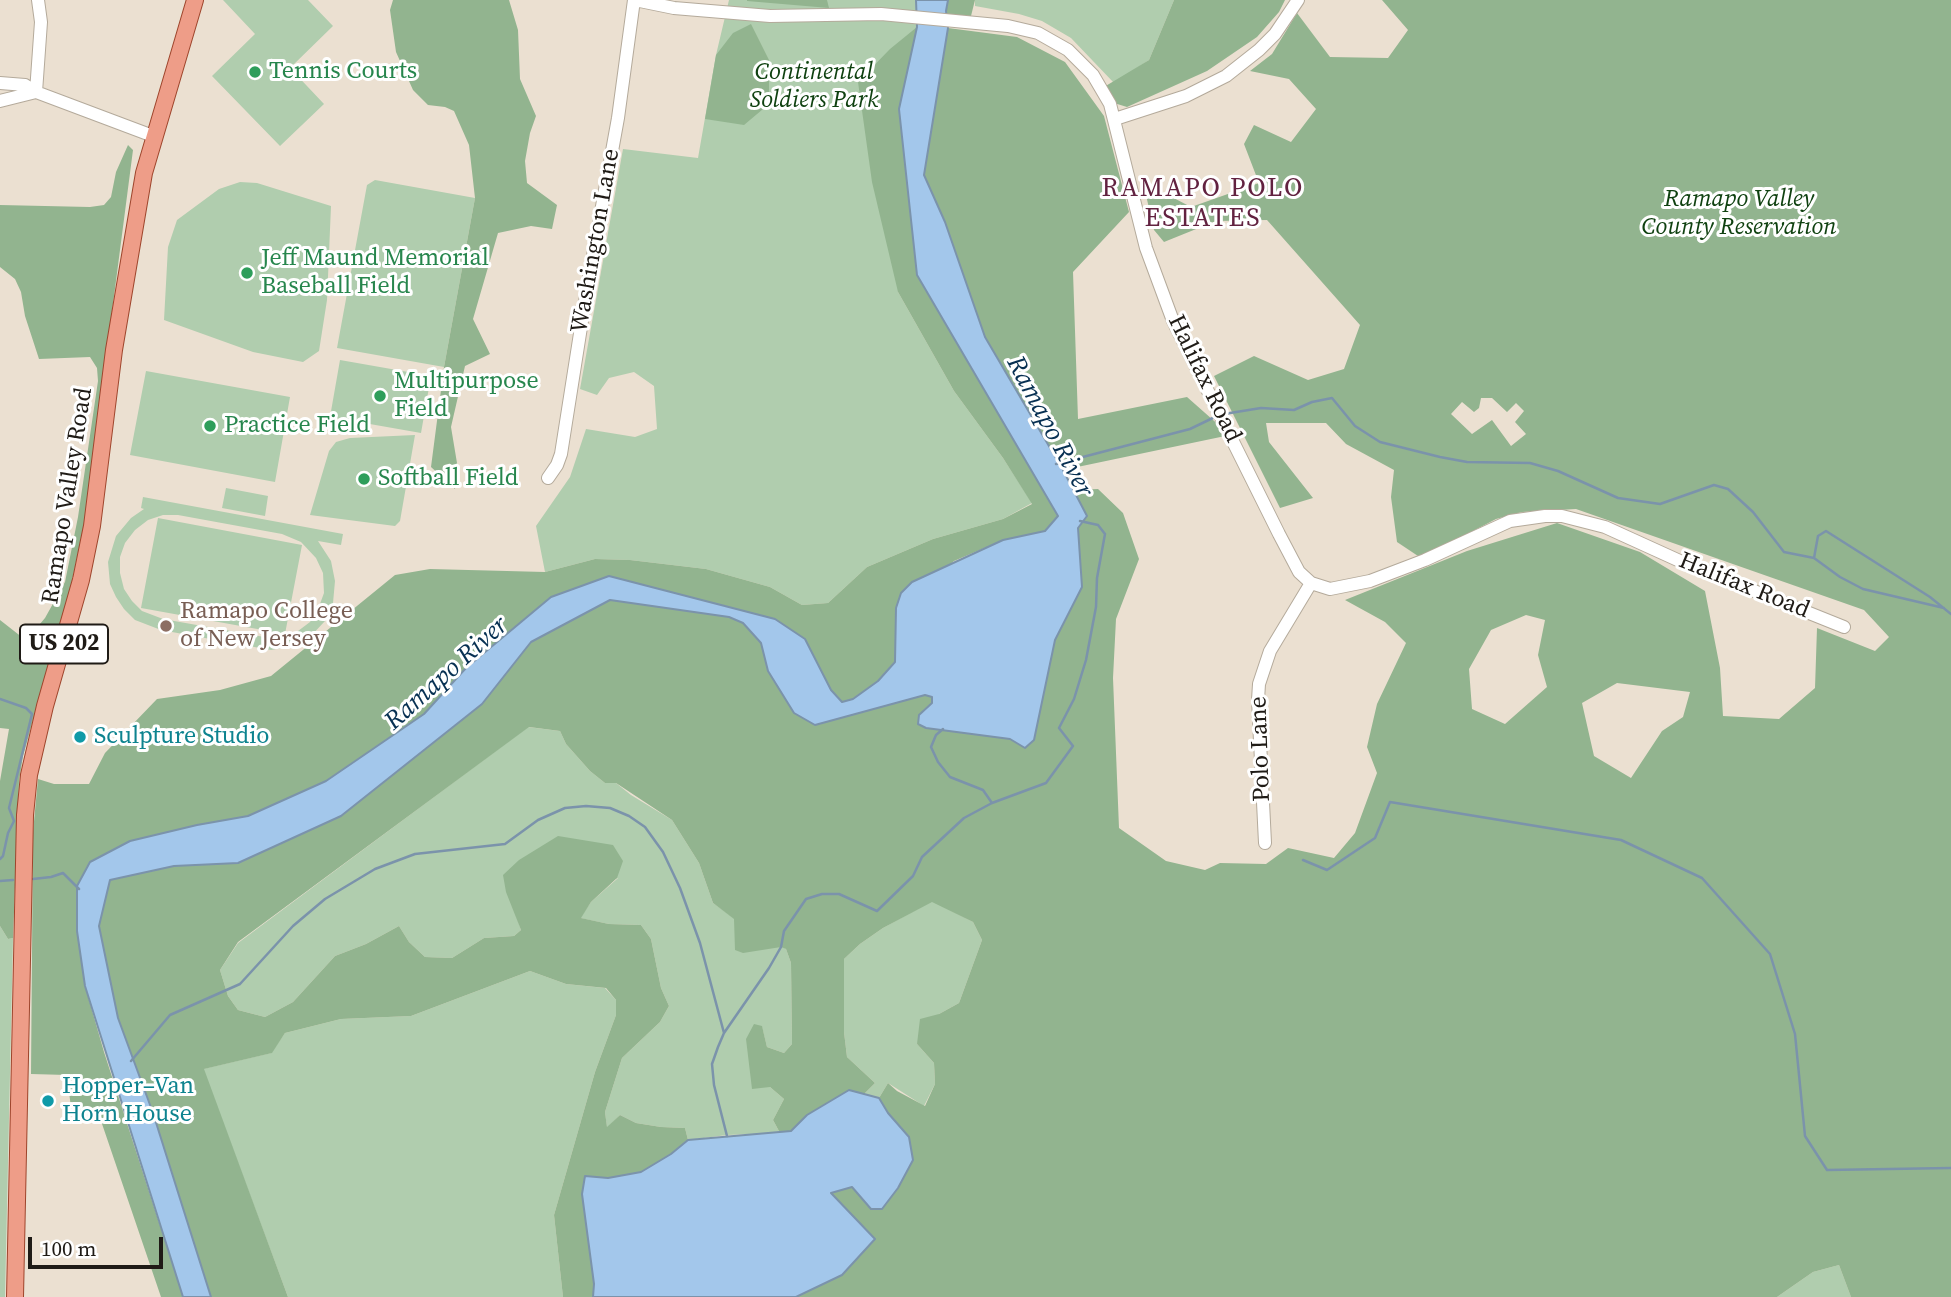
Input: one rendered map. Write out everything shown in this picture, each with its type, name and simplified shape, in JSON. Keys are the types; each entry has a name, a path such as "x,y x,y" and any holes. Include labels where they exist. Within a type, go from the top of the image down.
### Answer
{"main road":[{"name":"Ramapo Valley Road","path":"15,1297 27,792 35,744 68,634 92,526 114,351 144,173 194,0"}],"street":[{"path":"36,92 41,22 38,0"},
{"name":"Halifax Road","path":"635,0 674,8 770,16 881,14 953,20 1021,28 1069,50 1093,75 1110,104 1135,210 1159,285 1190,358 1299,572 1311,583 1339,589 1370,581 1414,565 1510,521 1562,516 1605,527 1682,562 1844,627"},
{"name":"Washington Lane","path":"548,478 558,465 561,454 618,118 635,0"},
{"path":"1115,119 1186,96 1226,76 1275,34 1298,0"},
{"path":"0,83 18,83 153,136"},
{"path":"0,101 36,92"},
{"name":"Polo Lane","path":"1265,843 1259,684 1270,651 1311,583"}],"green space":[{"name":"Tennis Courts","path":"223,0 308,0 333,26 290,68 324,104 280,146 212,76 255,34"},
{"path":"393,0 509,0 518,30 520,79 536,116 525,161 527,183 557,205 552,229 531,226 498,233 473,319 490,354 465,366 451,427 457,463 455,489 431,467 444,367 475,198 469,145 454,111 428,105 413,90 396,52 390,10"},
{"name":"Continental Soldiers Park","path":"729,0 916,0 917,27 898,292 954,391 1032,503 1003,519 933,539 867,567 828,603 802,605 770,587 706,569 630,560 595,559 545,572 536,526 570,477 586,429 635,437 657,429 654,386 634,372 609,378 597,395 580,389 623,149 698,158 716,55"},
{"path":"827,0 829,8 747,1"},
{"path":"948,0 975,0 971,16 946,15"},
{"path":"975,0 1174,0 1149,60 1114,83 1071,38 1042,21 975,6"},
{"path":"1174,0 1285,0 1279,12 1257,37 1207,71 1127,107 1114,103 1104,87 1149,60"},
{"name":"Ramapo Valley County Reservation","path":"1382,0 1951,0 1951,1297 1851,1297 1839,1265 1813,1272 1777,1297 796,1297 842,1275 875,1239 830,1193 853,1187 871,1208 909,1137 879,1098 888,1083 925,1106 935,1084 934,1063 917,1044 920,1019 939,1014 959,1003 982,940 973,922 932,902 883,928 844,959 844,1032 847,1057 875,1083 864,1094 849,1090 807,1115 791,1131 780,1133 773,1120 784,1099 770,1087 752,1089 746,1039 754,1024 762,1026 767,1047 784,1053 792,1044 791,963 786,949 781,947 743,953 735,950 734,919 713,903 699,863 672,820 616,783 605,783 590,771 566,744 560,731 529,727 238,942 220,970 228,996 238,1010 265,1017 293,1002 335,956 366,944 399,926 409,942 425,957 452,958 484,938 514,936 521,930 506,892 503,875 519,860 558,836 613,845 623,861 617,878 591,902 581,918 609,924 641,925 651,939 661,988 669,1006 660,1022 622,1058 605,1112 607,1127 620,1115 636,1123 685,1128 688,1140 641,1172 608,1178 593,1297 563,1297 554,1215 595,1072 616,1015 616,1000 606,988 566,984 530,971 411,1016 341,1019 285,1033 272,1053 204,1069 288,1297 211,1297 153,1113 118,1018 99,926 110,880 174,866 238,863 482,704 531,642 610,600 729,617 743,623 761,643 768,671 815,725 925,695 933,697 932,703 919,715 918,724 926,728 1034,740 1055,640 1082,587 1078,528 1087,516 1073,490 1098,489 1123,513 1139,559 1116,619 1113,678 1119,828 1166,861 1205,870 1220,863 1266,864 1288,848 1334,858 1355,833 1377,773 1367,747 1377,704 1406,643 1385,622 1345,600 1467,551 1557,523 1640,552 1705,591 1720,668 1723,716 1779,719 1815,688 1817,628 1875,651 1889,637 1864,610 1576,509 1522,512 1496,519 1421,558 1397,542 1391,497 1394,470 1346,444 1326,423 1266,423 1269,442 1313,498 1280,508 1214,376 1254,356 1308,380 1344,369 1360,325 1267,220 1216,221 1164,242 1154,230 1143,182 1191,207 1259,183 1244,144 1254,125 1291,142 1316,109 1289,79 1250,71 1272,54 1297,13 1330,57 1388,58 1408,30","holes":["1481,398 1492,398 1507,412 1516,403 1524,411 1515,422 1526,434 1511,446 1492,420 1472,434 1451,414 1462,402 1474,412 1479,408","1526,615 1545,620 1538,655 1547,687 1505,724 1472,709 1469,669 1491,630","1617,683 1690,692 1683,717 1662,731 1631,778 1594,756 1582,703"]},
{"path":"751,24 769,60 769,104 744,125 705,119 716,55 733,33"},
{"path":"917,27 899,109 917,275 1058,516 1045,532 1003,540 954,561 896,608 895,661 878,681 853,699 842,702 819,670 775,619 609,577 551,597 466,668 424,714 326,781 248,816 130,841 77,931 85,986 104,1052 183,1297 161,1297 99,1115 71,1108 67,1075 31,1074 33,832 38,779 54,784 89,784 105,753 157,699 220,690 271,676 395,575 430,569 545,572 595,559 630,560 706,569 770,587 802,605 828,603 867,567 933,539 1003,519 1032,504 1003,458 954,391 898,292 872,182 858,82 890,49"},
{"path":"948,28 1017,37 1065,62 1104,116 1129,212 1073,272 1078,419 1187,397 1230,435 1063,470 985,337 945,222 923,175"},
{"path":"128,145 133,150 85,519 72,581 23,756 19,781 13,938 8,939 0,926 0,781 9,729 0,728 0,620 23,638 28,638 45,618 65,582 78,517 98,381 97,368 90,357 39,359 25,316 21,292 15,279 0,267 0,205 104,205 111,197 116,172"},
{"path":"375,180 475,198 444,367 337,348 367,185"},
{"name":"Jeff Maund Memorial Baseball Field","path":"240,182 257,183 331,206 327,300 319,351 303,362 253,352 164,320 168,247 177,220 219,189"},
{"name":"Multipurpose Field","path":"340,360 431,376 421,433 330,417"},
{"name":"Practice Field","path":"146,371 290,397 275,482 130,455"},
{"name":"Softball Field","path":"415,435 400,521 395,526 310,515 329,451 336,442 350,438"},
{"path":"226,488 268,496 265,516 222,508"},
{"path":"143,497 343,534 341,545 318,541 331,561 335,581 333,603 325,621 310,637 297,645 271,650 161,630 135,620 116,597 110,584 108,562 116,536 131,518 144,509 141,508","holes":["163,515 178,515 282,534 301,542 316,558 323,573 324,593 310,622 298,631 283,637 270,638 163,619 142,611 124,589 120,557 125,543 135,530 148,520"]},
{"path":"158,518 302,545 285,634 141,608"},
{"path":"528,727 560,731 566,744 590,771 605,783 616,783 672,820 699,863 713,903 786,949 791,963 792,1044 784,1053 767,1047 762,1027 770,1087 784,1099 773,1120 780,1133 688,1140 685,1128 636,1123 620,1115 607,1128 605,1112 622,1058 660,1022 669,1006 661,988 651,939 641,925 609,924 580,918 591,902 618,878 515,912 521,930 514,936 484,938 452,958 425,957 409,942 399,926 366,944 335,956 293,1002 265,1017 238,1010 228,996 220,970 238,943"},
{"path":"932,901 973,922 982,940 959,1003 939,1014 917,1044 934,1063 935,1084 924,1106 888,1083 879,1098 864,1094 875,1083 847,1057 844,1032 844,959 883,928"},
{"path":"0,926 8,939 13,938 5,1297 0,1297"},
{"path":"530,971 566,984 605,988 616,1000 616,1015 595,1072 554,1215 563,1297 288,1297 203,1069 271,1053 285,1033 341,1019 411,1016"},
{"path":"1839,1265 1851,1297 1777,1297 1813,1272"}],"water":[{"path":"916,0 948,0 948,28 924,175 945,222 985,337 1087,516 1078,528 1082,587 1055,640 1034,740 1025,748 1010,739 926,728 918,724 919,715 932,703 932,697 925,695 815,725 794,713 768,671 761,643 743,623 729,617 610,600 531,642 482,704 341,816 238,863 174,866 110,880 99,926 118,1018 153,1113 211,1297 183,1297 85,986 77,931 77,886 90,862 130,841 248,816 326,781 424,714 466,668 551,597 609,576 775,619 805,639 831,690 842,702 853,699 878,681 895,662 896,608 901,593 912,582 1003,540 1045,531 1058,516 917,275 899,109 917,27"},
{"path":"849,1090 879,1098 909,1137 913,1160 898,1188 882,1209 871,1209 852,1187 831,1193 875,1239 842,1275 796,1297 593,1297 594,1284 582,1194 585,1176 608,1178 641,1172 688,1140 791,1131 807,1115"}],"waterway":[{"path":"1224,414 1261,408 1294,410 1312,402 1332,398 1355,426 1380,442 1467,462 1530,463 1558,471 1618,498 1660,504 1714,485 1728,489 1753,512 1784,552 1814,558 1840,577 1863,589 1944,608"},
{"name":"Ramapo River","path":"1056,464 1190,429 1217,416"},
{"path":"727,1136 714,1085 712,1064 724,1033 769,968 781,947 784,931 806,899 822,894 839,894 877,911 913,876 922,857 964,818 992,803 1046,783 1073,746 1059,728 1074,699 1086,660 1105,534 1098,525 1080,521"},
{"path":"1814,558 1818,536 1826,531 1930,597 1951,614"},
{"path":"0,699 26,708 32,714 9,808 14,821 0,859"},
{"path":"943,729 936,735 931,747 938,762 950,777 983,790 992,803"},
{"path":"1303,860 1327,870 1375,838 1390,802 1621,840 1702,878 1770,954 1795,1034 1805,1136 1827,1170 1951,1168"},
{"path":"131,1061 170,1015 240,984 293,926 325,899 375,869 415,854 505,844 538,820 565,808 586,806 610,808 629,816 645,827 663,852 680,888 700,943 724,1033"},
{"path":"33,879 63,873 79,889"},
{"path":"0,881 13,880"}],"place":[{"name":"Tennis Courts","path":"255,72"},
{"name":"Jeff Maund Memorial Baseball Field","path":"247,273"},
{"name":"Multipurpose Field","path":"380,396"},
{"name":"Practice Field","path":"210,426"},
{"name":"Softball Field","path":"364,479"},
{"name":"Ramapo College of New Jersey","path":"166,626"},
{"name":"Sculpture Studio","path":"80,737"},
{"name":"Hopper–Van Horn House","path":"48,1101"}],"district":[{"name":"RAMAPO POLO ESTATES","path":"1203,204"}]}
